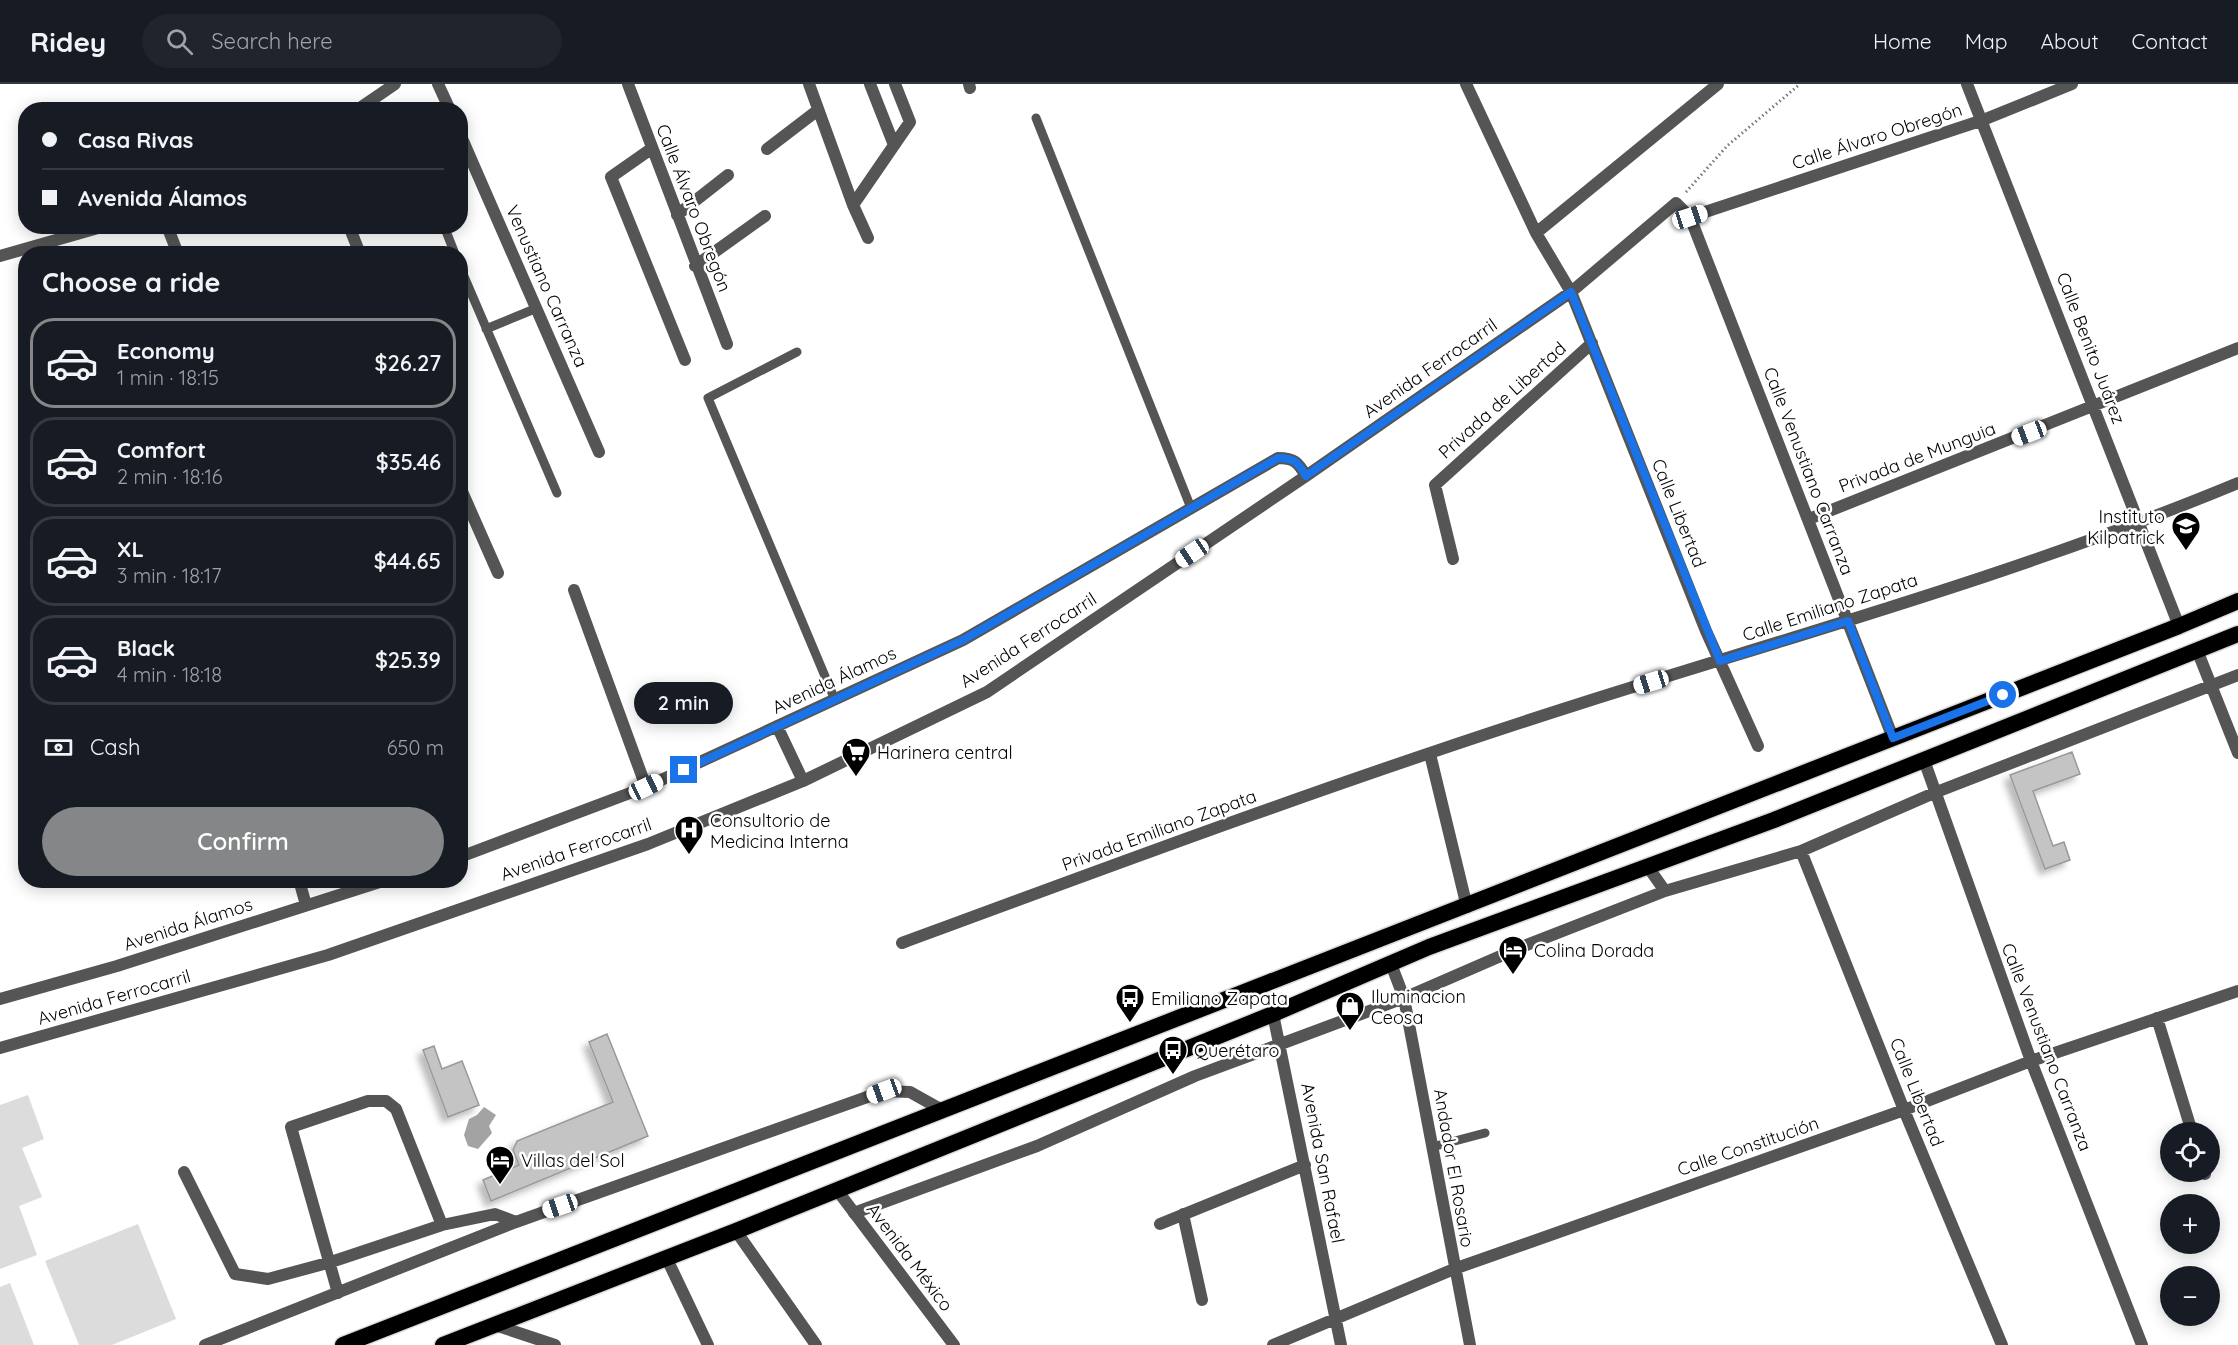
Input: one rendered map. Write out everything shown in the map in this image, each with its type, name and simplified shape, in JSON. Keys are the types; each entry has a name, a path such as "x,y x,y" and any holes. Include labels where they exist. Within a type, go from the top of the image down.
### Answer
{"highway":[{"path":"343,1345 1467,907 2180,626 2238,601"},
{"path":"447,1344 667,1259 1391,964 1648,867 2238,634"}],"street":[{"path":"369,102 395,84"},
{"path":"438,84 446,102"},
{"name":"Calle Álvaro Obregón","path":"628,84 695,266 727,344"},
{"path":"809,84 853,205 868,238"},
{"path":"870,84 894,145"},
{"path":"853,205 910,122 895,84"},
{"name":"Calle Libertad","path":"1466,84 1536,233 1571,292 1720,661 1758,746"},
{"path":"1536,233 1718,84"},
{"name":"Calle Benito Juárez","path":"1967,84 2180,626"},
{"name":"Calle Álvaro Obregón","path":"1690,217 1983,120 2072,84"},
{"path":"767,149 818,110"},
{"path":"651,149 611,177 685,360"},
{"name":"Venustiano Carranza","path":"468,152 599,452"},
{"path":"677,215 728,175"},
{"path":"1676,203 1690,217"},
{"name":"Avenida Ferrocarril","path":"0,1048 328,955 648,844 803,781 987,692 1306,476 1571,292 1676,203"},
{"path":"695,266 765,216"},
{"name":"Calle Venustiano Carranza","path":"1690,217 1893,738"},
{"path":"55,246 85,234"},
{"path":"0,256 18,253"},
{"name":"Privada de Libertad","path":"1453,559 1435,484 1593,343"},
{"name":"Privada de Munguia","path":"1809,519 2095,407 2238,348"},
{"name":"Avenida Álamos","path":"468,854 646,787 963,640 1278,458 1290,458 1298,462 1306,476"},
{"name":"Calle Emiliano Zapata","path":"1430,754 1583,703 1848,621 2140,524 2238,483"},
{"path":"468,505 498,573"},
{"path":"574,590 646,787"},
{"path":"2197,651 2238,753"},
{"path":"854,1213 1037,1146 1195,1076 1404,998 1519,948 1665,891 1801,851 1934,793 2238,675"},
{"path":"777,726 803,781"},
{"path":"1430,754 1467,907"},
{"name":"Privada Emiliano Zapata","path":"902,943 1225,824 1430,754"},
{"name":"Calle Venustiano Carranza","path":"1924,759 1934,793 2031,1061 2142,1345"},
{"name":"Calle Libertad","path":"1801,851 1904,1110 2002,1345"},
{"path":"1648,867 1665,891"},
{"path":"301,888 306,905"},
{"name":"Avenida Álamos","path":"0,999 117,966 360,888"},
{"name":"Andador El Rosario","path":"1391,964 1404,998 1470,1345"},
{"name":"Calle Constitución","path":"1273,1345 1454,1269 1904,1110 2031,1061 2238,991"},
{"name":"Avenida San Rafael","path":"1273,1014 1281,1043 1341,1345"},
{"path":"2157,1018 2189,1122"},
{"path":"205,1345 516,1222 884,1091 910,1092 944,1111"},
{"path":"338,1293 291,1127 368,1101 386,1101 396,1109 442,1225"},
{"path":"1160,1224 1305,1165"},
{"path":"184,1172 236,1274 268,1279 331,1262 442,1225 495,1214 516,1222"},
{"name":"Avenida México","path":"837,1190 954,1345"},
{"path":"1183,1214 1202,1300"},
{"path":"736,1231 816,1345"},
{"path":"667,1259 708,1345"},
{"path":"498,1326 555,1345"}],"lane":[{"path":"1036,118 1191,508"},
{"path":"468,286 558,493"},
{"path":"486,329 537,308"},
{"path":"797,352 708,398 835,700"},
{"path":"1432,1147 1485,1133"}],"path":[{"path":"1676,203 1727,147 1800,84"}],"shaded area":[{"path":"28,1095 44,1139 22,1148 42,1197 19,1206 37,1255 0,1269 0,1105"},
{"path":"484,1107 496,1115 489,1126 492,1133 478,1149 468,1146 464,1135 469,1119 477,1115"},
{"path":"138,1224 176,1319 112,1345 79,1345 45,1261"},
{"path":"10,1283 34,1345 0,1345 0,1287"}],"building":[{"path":"2072,752 2080,774 2033,791 2053,846 2064,842 2070,860 2045,869 2010,775"},
{"path":"607,1034 648,1136 491,1201 483,1180 519,1165 513,1150 517,1141 613,1102 589,1042"},
{"path":"434,1046 442,1069 462,1061 479,1105 448,1117 423,1050"}],"place":[{"name":"Instituto Kilpatrick","path":"2186,552"},
{"name":"Harinera central","path":"856,778"},
{"name":"Consultorio de Medicina Interna","path":"689,856"},
{"name":"Colina Dorada","path":"1513,976"},
{"name":"Emiliano Zapata","path":"1130,1024"},
{"name":"Iluminacion Ceosa","path":"1350,1032"},
{"name":"Querétaro","path":"1173,1076"},
{"name":"Villas del Sol","path":"500,1186"}],"route":[{"path":"684,770 963,640 1278,458 1290,458 1298,462 1306,476 1571,292 1720,661 1848,621 1893,738 2003,695"}]}
